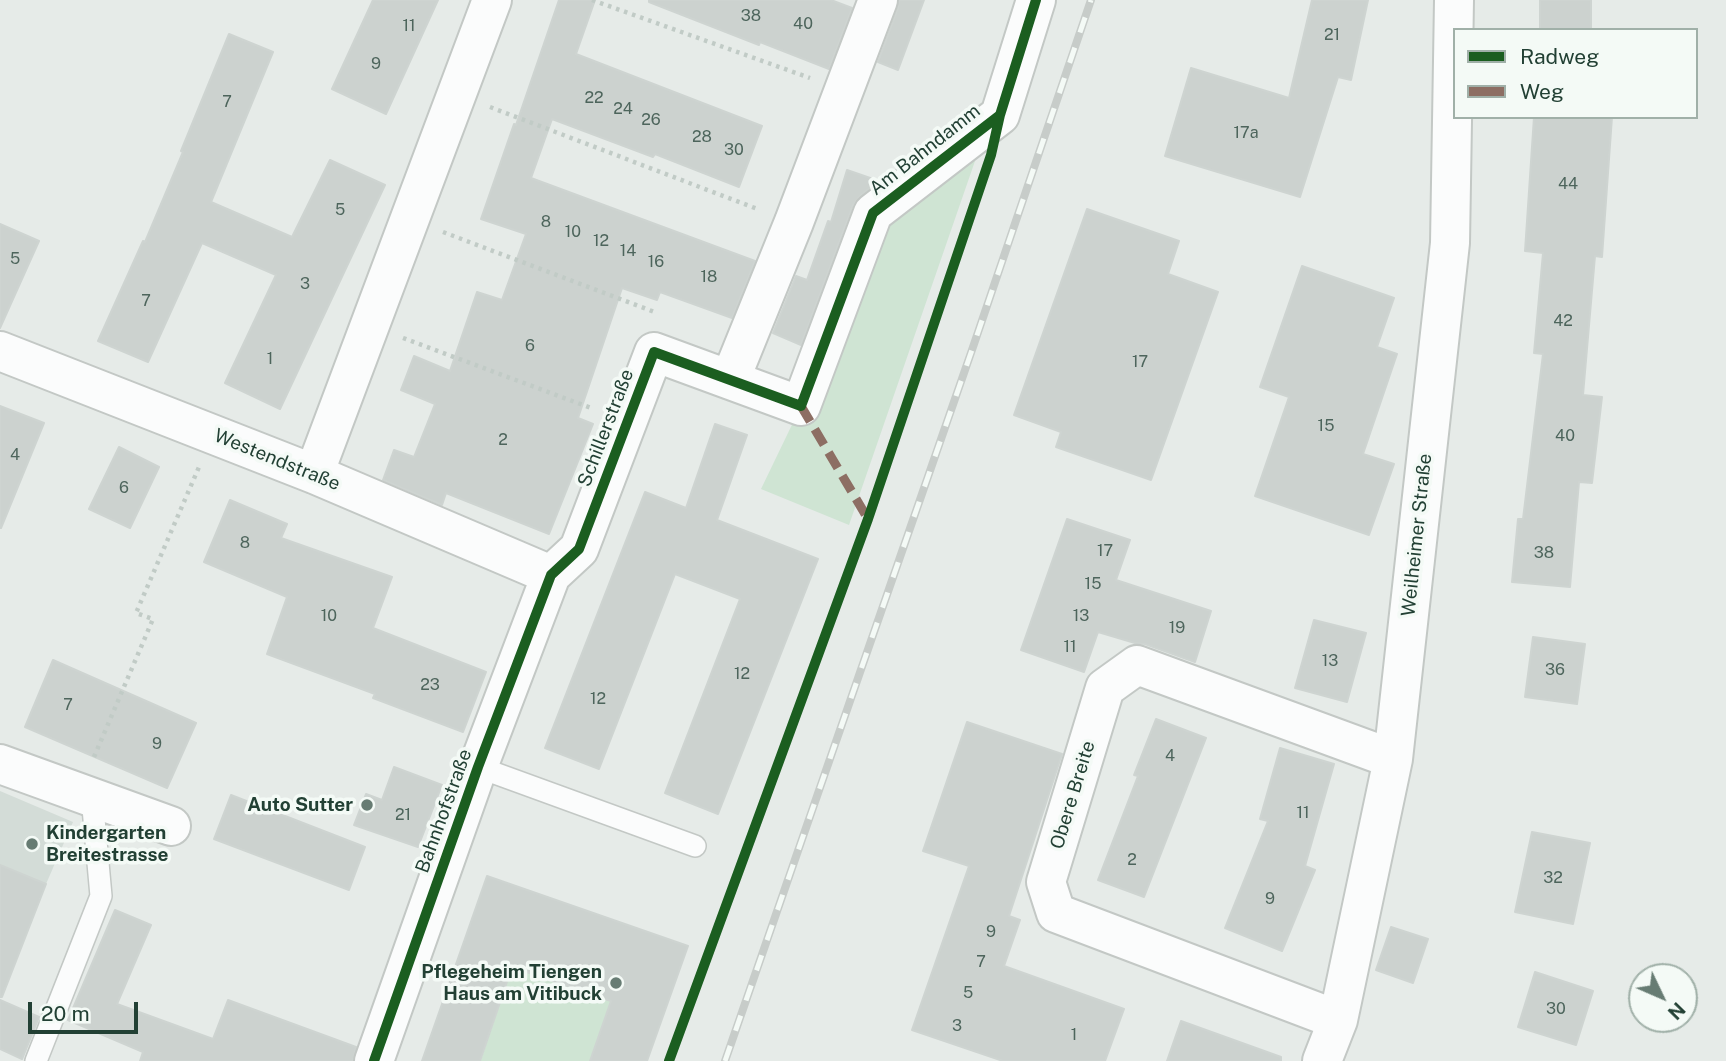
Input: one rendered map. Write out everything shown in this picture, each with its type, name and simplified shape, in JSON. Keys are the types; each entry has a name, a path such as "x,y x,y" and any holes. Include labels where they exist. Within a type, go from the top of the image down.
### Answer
{"street":[{"path":"314,474 492,0"},
{"path":"730,380 794,222 878,0"},
{"name":"Am Bahndamm","path":"801,406 873,213 1000,115 1036,0"},
{"name":"Weilheimer Straße","path":"1454,0 1454,28"},
{"name":"Weilheimer Straße","path":"1322,1061 1338,1020 1393,759 1450,243 1453,61"},
{"name":"Westendstraße","path":"0,351 314,474 551,575"},
{"name":"Schillerstraße","path":"551,575 579,549 654,352 801,406"},
{"name":"Bahnhofstraße","path":"374,1061 478,767 551,575"},
{"name":"Obere Breite","path":"1338,1020 1056,913 1046,882 1105,688 1137,665 1393,759"},
{"path":"0,764 171,826"}],"lane":[{"path":"478,767 695,846"},
{"path":"37,1061 101,896 85,795"}],"path":[{"path":"592,0 844,91"},
{"path":"519,118 794,222"},
{"path":"410,219 665,316 654,352"},
{"path":"370,325 628,422"},
{"path":"85,795 153,619 136,613 213,435"}],"shaded area":[{"name":"Kindergarten Breitestrasse","path":"0,791 73,822 46,884 0,865"}],"green space":[{"path":"945,157 975,161 849,525 761,489 801,406 873,213"},
{"path":"496,962 622,1005 590,1061 462,1061 481,1060 498,1009"}],"building":[{"path":"373,0 438,0 386,114 332,89"},
{"path":"559,0 595,0 576,54 762,126 739,187 655,154 653,157 552,119 531,178 755,261 732,318 660,292 657,300 622,288 578,418 593,424 549,534 446,493 442,505 383,480 394,450 414,457 435,404 401,390 414,356 450,371 477,292 502,300 526,234 481,219"},
{"path":"649,0 831,0 852,8 829,69 760,42 759,45"},
{"path":"899,0 924,0 898,70 878,62"},
{"path":"1312,0 1368,0 1351,80 1338,77 1300,197 1165,156 1191,68 1289,98"},
{"path":"1540,0 1591,0 1591,28 1540,28"},
{"path":"229,34 273,52 211,202 292,237 330,160 385,185 280,409 225,383 276,275 202,243 148,362 98,341 143,241 145,242"},
{"path":"1534,119 1612,119 1602,257 1595,256 1583,395 1602,397 1592,483 1579,482 1570,587 1512,582 1518,519 1523,519 1543,354 1534,353 1543,253 1525,251"},
{"path":"847,170 876,180 875,184 853,205 801,345 773,333 796,276 807,280 828,221 831,222"},
{"path":"1087,209 1179,241 1168,274 1218,292 1151,480 1056,447 1061,432 1014,415"},
{"path":"0,224 39,241 0,328"},
{"path":"1302,266 1394,298 1377,347 1397,354 1363,454 1394,464 1369,535 1255,496 1289,397 1260,387"},
{"path":"0,406 44,423 1,528 0,528"},
{"path":"715,424 747,435 717,520 818,559 718,814 665,793 740,599 675,574 599,769 545,748 645,492 686,508"},
{"path":"119,447 159,467 130,528 89,509"},
{"path":"230,500 287,524 281,538 392,577 373,628 486,672 463,732 373,698 375,694 267,654 287,597 204,562"},
{"path":"1067,519 1130,540 1116,580 1211,611 1195,662 1145,644 1098,632 1084,672 1021,650"},
{"path":"1314,620 1366,633 1347,702 1295,688"},
{"path":"1533,637 1585,644 1577,704 1525,697"},
{"path":"53,660 196,723 167,788 25,727"},
{"path":"1156,719 1206,738 1144,897 1098,880 1138,776 1134,775"},
{"path":"967,722 1062,754 1009,916 1020,920 1004,966 1124,1009 1105,1061 1003,1061 912,1030 969,866 923,851"},
{"path":"1280,748 1334,764 1305,866 1315,870 1282,951 1225,928 1268,821 1260,819"},
{"path":"394,767 442,785 418,847 354,825 366,794 382,800"},
{"path":"231,795 365,847 349,890 214,839"},
{"path":"1532,832 1590,843 1573,924 1515,912"},
{"path":"0,865 46,884 2,997 0,997"},
{"name":"Pflegeheim Tiengen Haus am Vitibuck","path":"487,876 688,946 647,1061 590,1061 611,1001 512,967 480,1061 422,1061"},
{"path":"115,910 151,925 117,1004 213,1039 228,1000 356,1047 353,1061 140,1061 143,1052 68,1020"},
{"path":"1391,927 1428,939 1413,983 1376,970"},
{"path":"1535,972 1593,991 1576,1045 1518,1027"},
{"path":"0,1000 39,1017 22,1059 0,1049"},
{"path":"1181,1021 1281,1057 1281,1061 1167,1061"}],"railway":[{"path":"725,1061 1091,0"}],"marked path":[{"path":"801,406 868,519"}],"cycle path":[{"path":"669,1061 868,519 991,155 1000,115 1036,0"},
{"path":"374,1061 478,767 551,575 579,549 654,352 801,406 873,213 1000,115"}],"place":[{"name":"Auto Sutter","path":"367,805"},
{"name":"Kindergarten Breitestrasse","path":"32,844"},
{"name":"Pflegeheim Tiengen Haus am Vitibuck","path":"616,983"}]}
